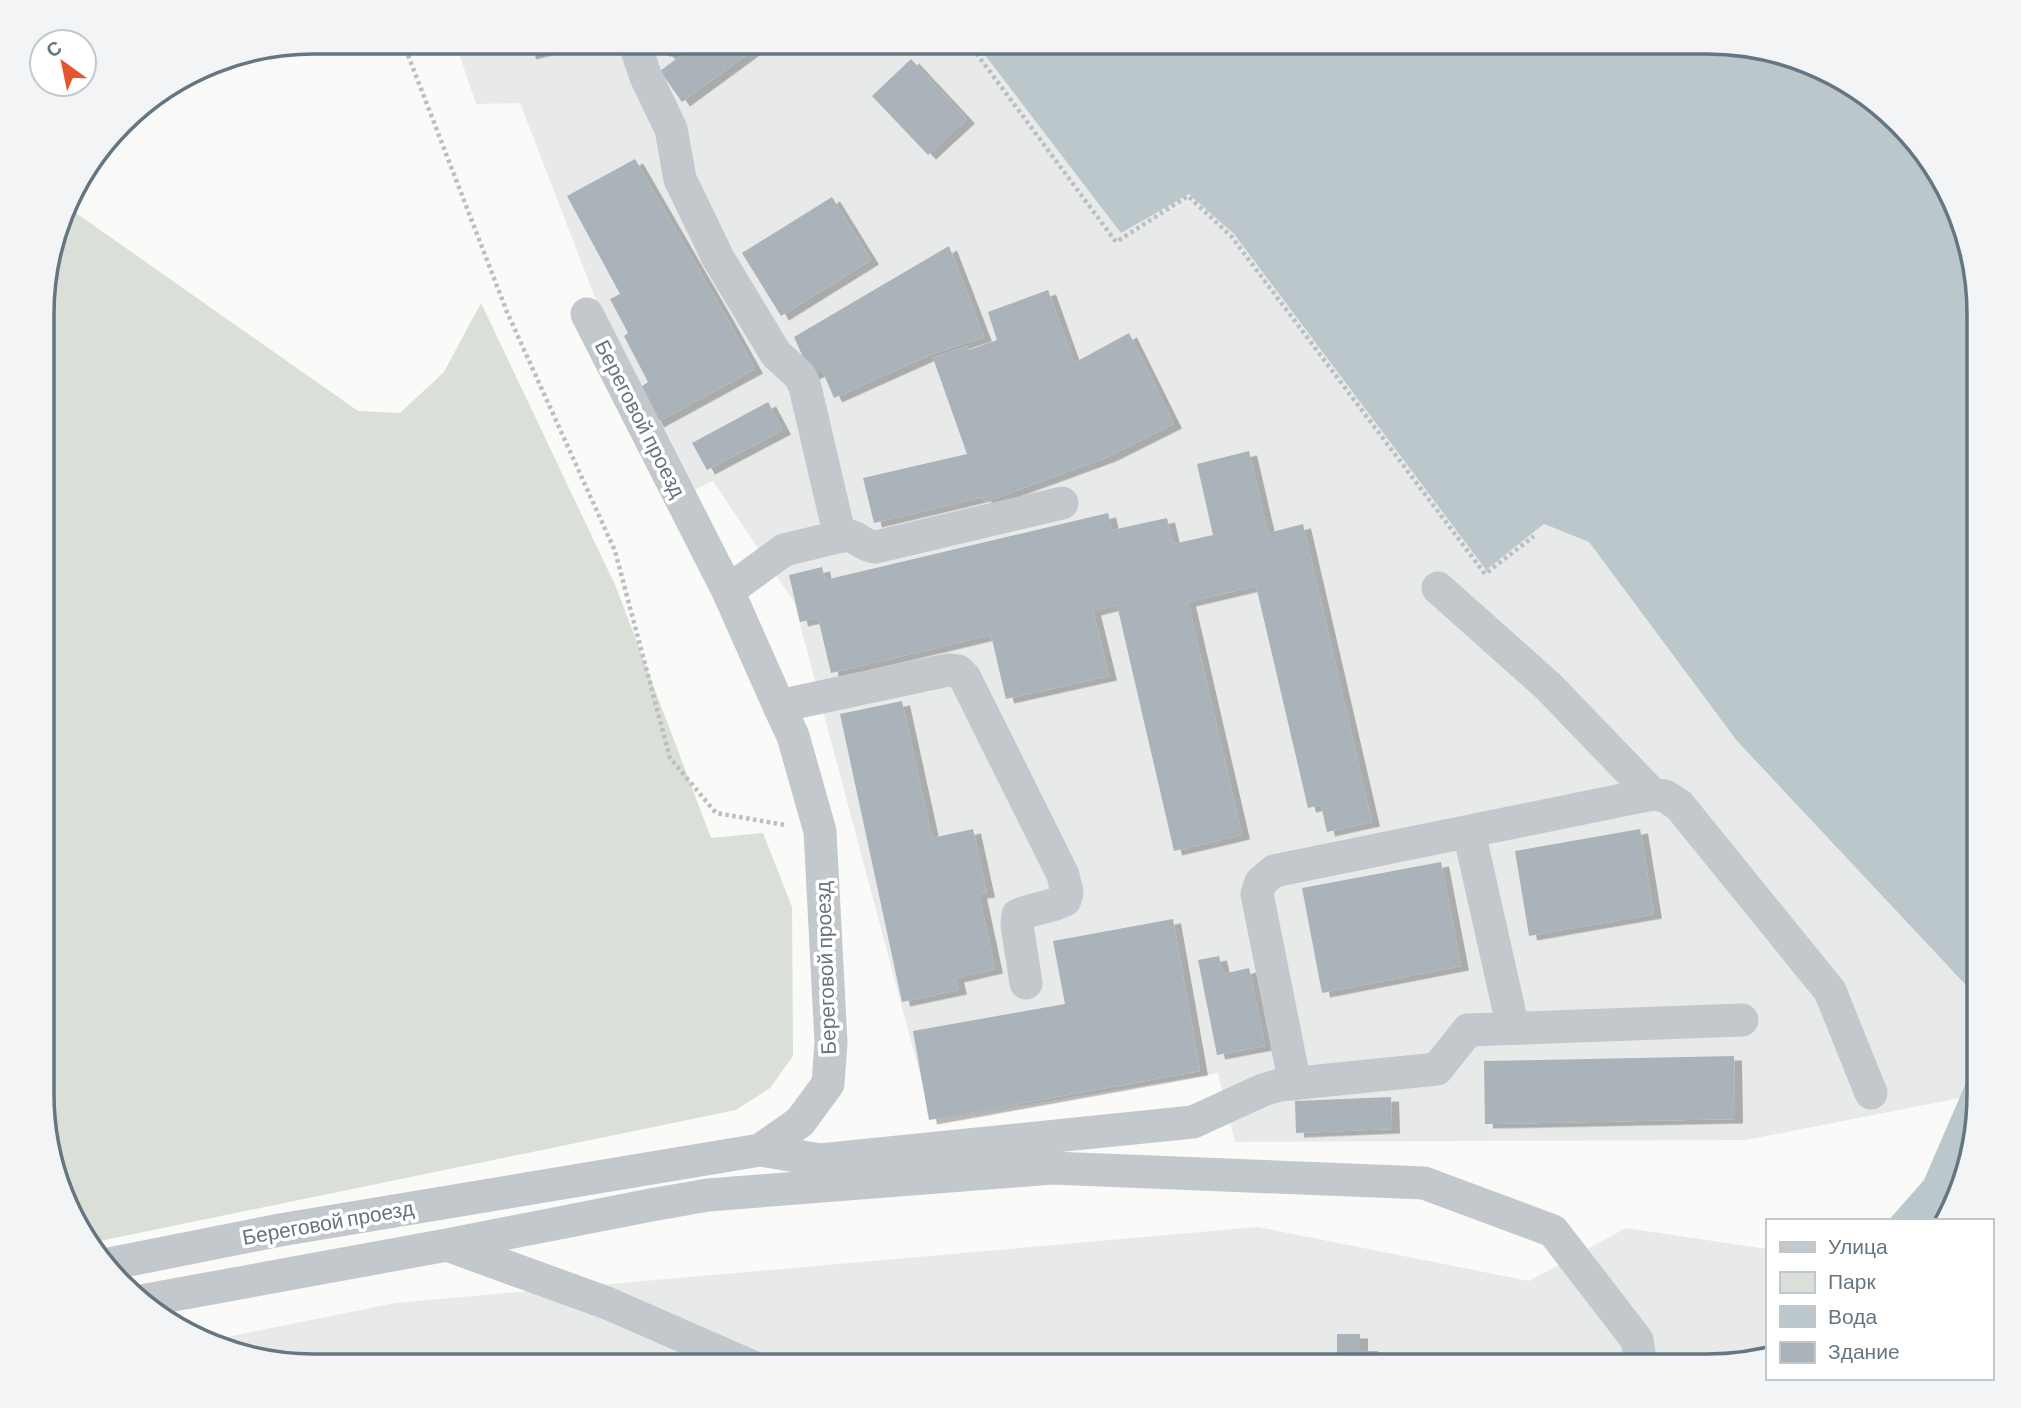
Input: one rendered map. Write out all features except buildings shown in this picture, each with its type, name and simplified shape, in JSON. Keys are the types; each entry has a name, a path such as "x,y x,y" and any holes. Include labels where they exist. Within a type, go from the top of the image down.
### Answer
{"street":[{"path":"638,54 671,129 680,179 718,258 776,354 800,376 805,387 840,537"},
{"name":"Береговой проезд","path":"118,1263 281,1230 760,1150 800,1122 828,1084 831,1042 820,831 793,736 727,591 587,314"},
{"path":"727,591 784,550 850,536 876,547 1062,503"},
{"path":"1438,588 1548,686 1652,794"},
{"path":"779,706 948,670 958,671 965,678 1063,875 1067,892 1065,900 1057,905 1018,915 1017,925 1026,983"},
{"path":"1295,1084 1257,894 1261,882 1273,871 1652,794 1665,796 1679,805 1830,991 1871,1093"},
{"path":"1469,832 1513,1028"},
{"path":"760,1150 820,1160 1193,1122 1271,1087 1437,1069 1468,1030 1742,1020"},
{"path":"154,1299 708,1195 1052,1168 1424,1183 1553,1231 1637,1340 1639,1354"},
{"path":"447,1245 607,1303 724,1354"}],"path":[{"path":"408,54 506,312 615,551 670,758 716,813 820,831"},
{"path":"977,54 1116,242 1188,195 1231,236 1485,574 1534,536"}],"shaded area":[{"path":"459,54 984,54 1121,232 1189,194 1234,234 1485,569 1544,524 1589,542 1737,741 1967,986 1967,1081 1960,1098 1746,1140 1235,1142 1218,1073 932,1120 794,602 713,481 690,492 631,391 520,103 476,104"},
{"path":"1258,1227 1529,1281 1626,1228 1766,1249 1766,1347 1707,1354 314,1354 263,1349 224,1337 395,1303"}],"green space":[{"path":"75,212 358,411 400,413 444,372 481,303 616,587 711,838 763,833 792,907 793,1056 770,1088 736,1110 100,1241 81,1209 68,1177 56,1128 54,1094 54,314 59,263"}],"water":[{"path":"984,54 1741,56 1774,63 1822,81 1851,98 1891,130 1923,170 1940,199 1958,247 1965,280 1967,986 1737,741 1589,542 1544,524 1486,570 1234,234 1189,194 1121,233"},
{"path":"1967,1080 1962,1145 1953,1177 1935,1219 1890,1219 1924,1180"}]}
